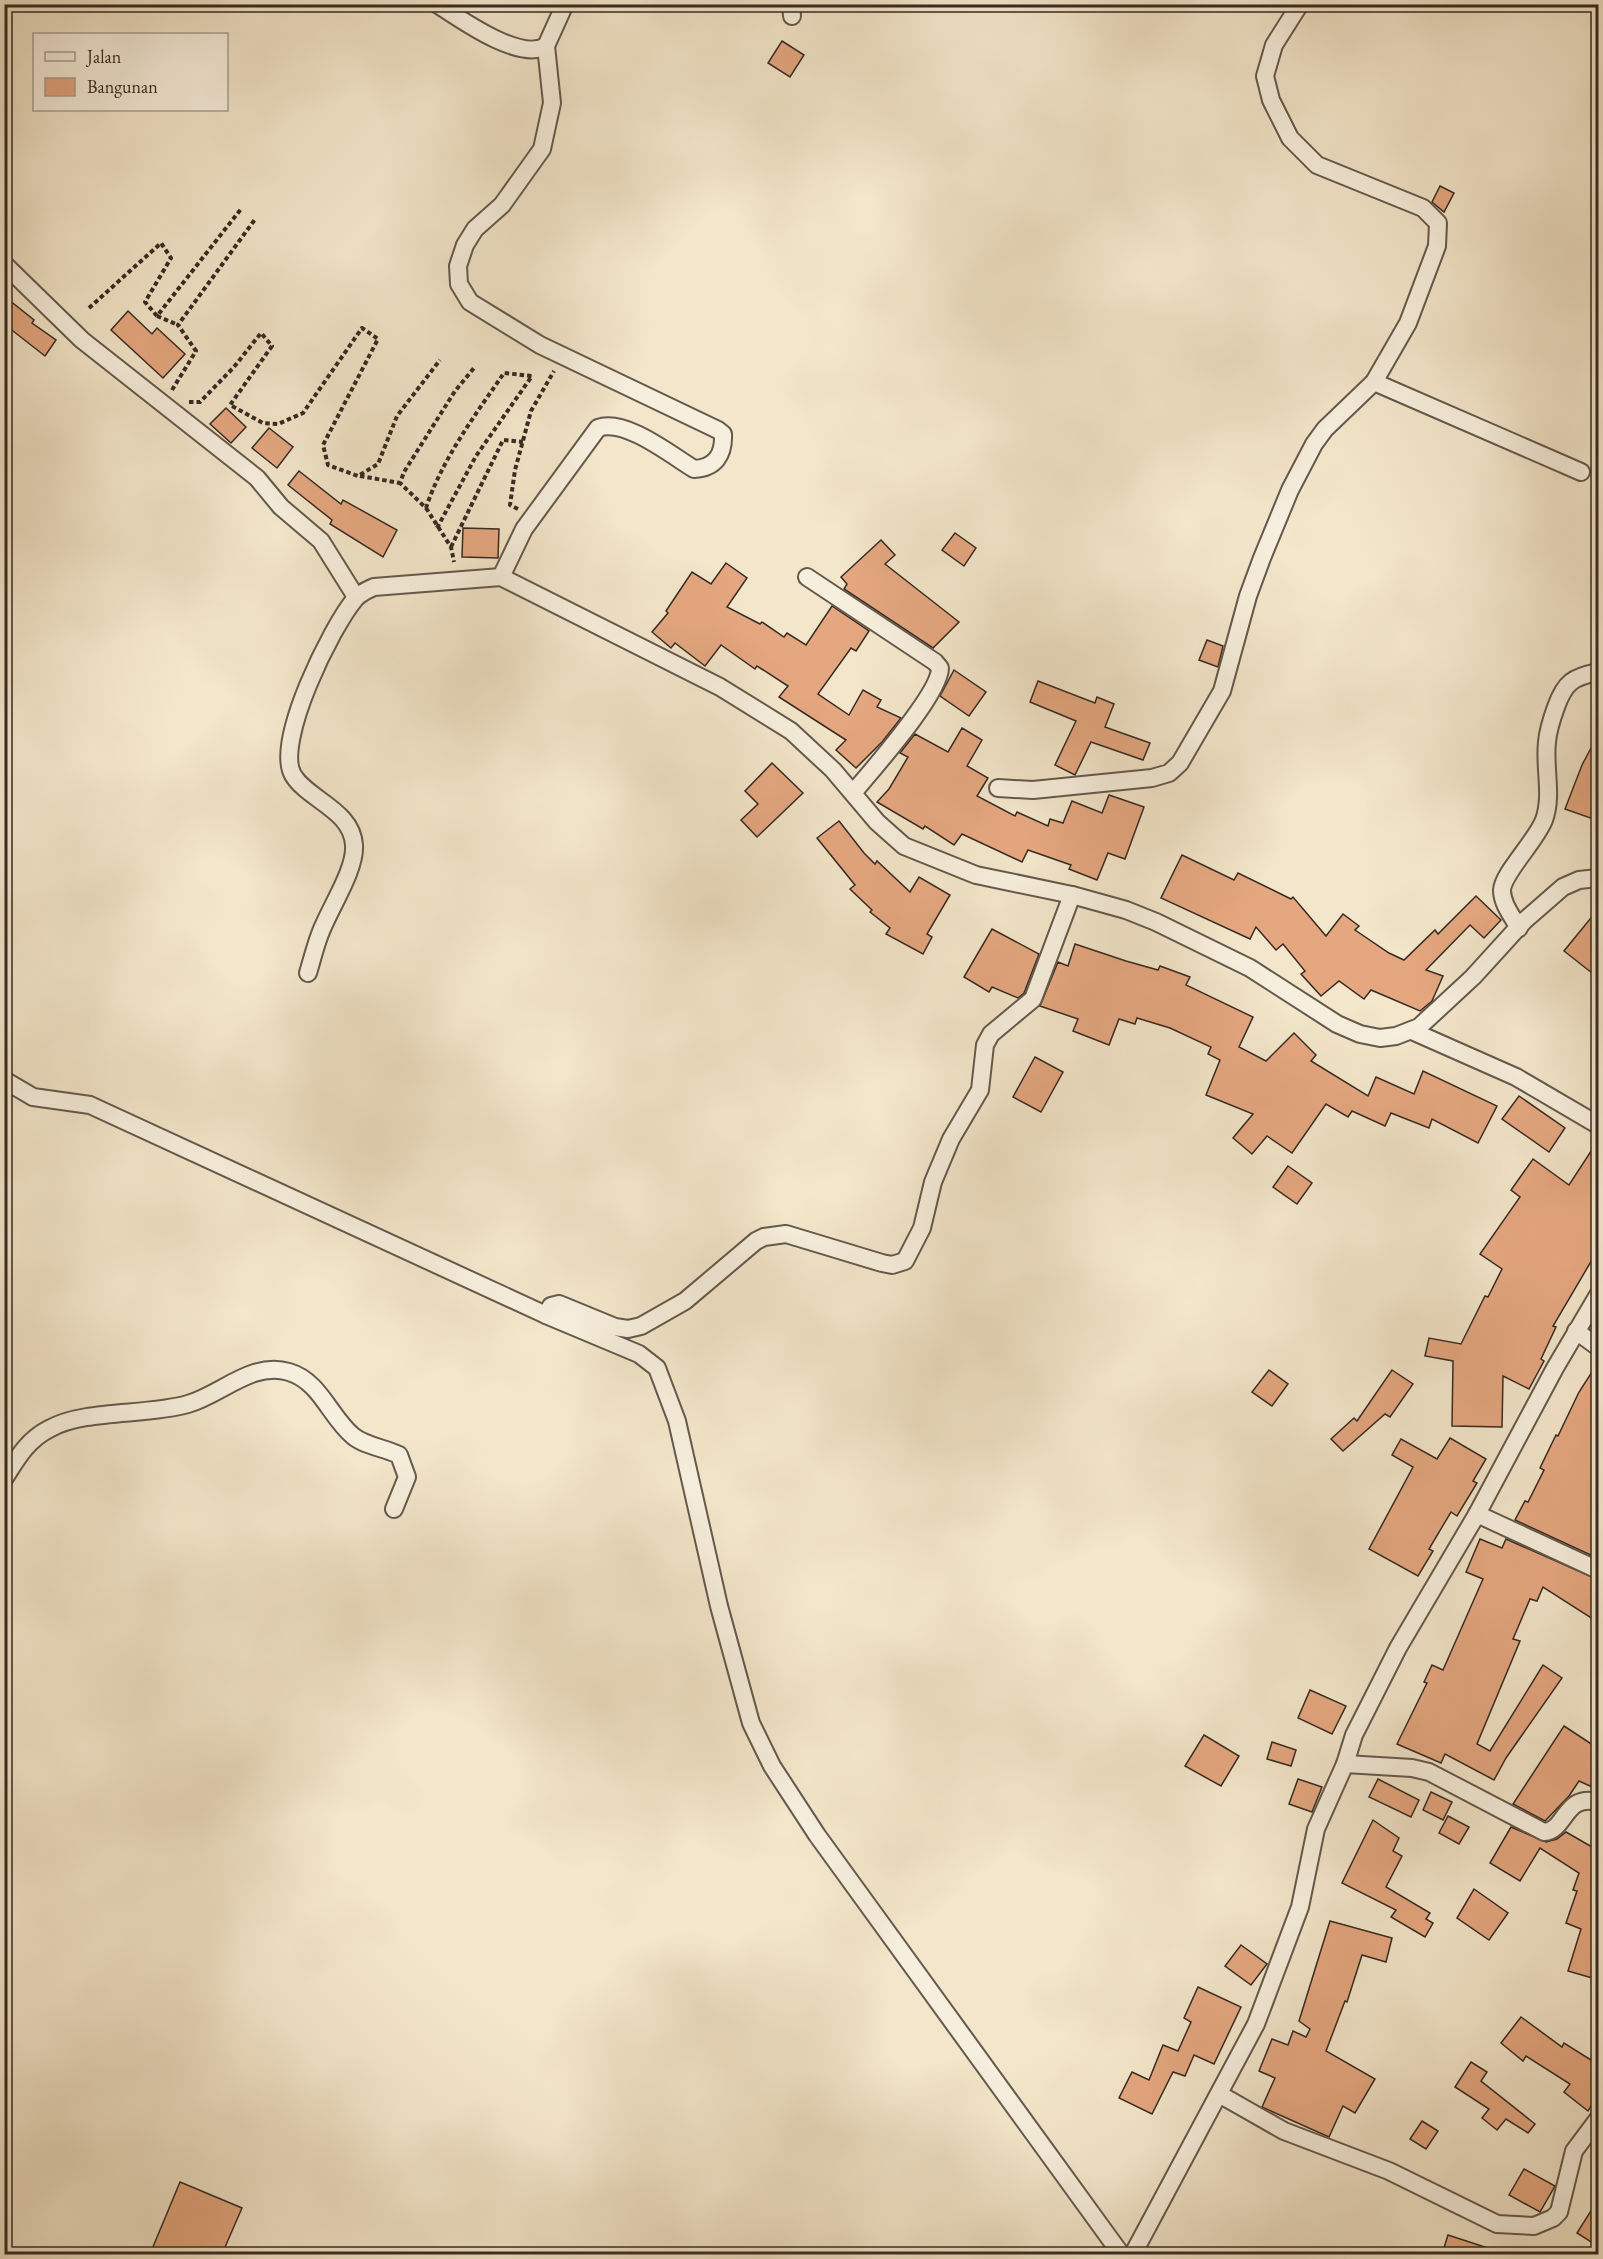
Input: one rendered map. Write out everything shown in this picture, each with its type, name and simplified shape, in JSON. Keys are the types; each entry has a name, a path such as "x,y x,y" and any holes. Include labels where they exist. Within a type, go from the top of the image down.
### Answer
{"street":[{"path":"436,4 479,30 515,47 530,51 546,46"},
{"path":"501,577 524,529 598,428 616,425 633,432 694,469 705,469 720,456 723,434 561,356 470,302 459,284 458,266 465,244 475,229 502,205 536,162 542,148 552,104 546,46 565,4"},
{"path":"998,788 1034,790 1152,778 1169,773 1180,763 1222,691 1248,596 1290,490 1325,429 1374,382 1408,322 1430,270 1437,246 1438,223 1423,208 1317,165 1290,138 1271,100 1265,76 1274,45 1300,4"},
{"path":"4,264 82,340 257,478 281,507 321,541 356,597"},
{"path":"1374,382 1581,472"},
{"path":"308,973 320,933 351,867 354,844 338,816 292,774 289,757 295,722 315,666 331,633 356,597 374,587 457,580 501,577 720,687 790,731 833,770 878,822 904,846 976,875 1072,895 1126,910 1198,940 1250,968 1336,1024 1360,1034 1380,1038 1412,1031 1473,977 1519,928 1563,887 1580,880 1599,878"},
{"path":"807,577 935,662 940,668 938,681 913,718 854,793"},
{"path":"1519,928 1504,902 1502,890 1506,878 1536,840 1545,818 1548,802 1546,743 1551,720 1563,688 1581,676 1599,672"},
{"path":"546,1315 551,1305 559,1304 615,1327 628,1329 641,1326 685,1301 756,1241 773,1234 786,1234 882,1263 892,1265 904,1261 922,1227 933,1182 951,1139 980,1090 985,1045 991,1034 1034,999 1072,895"},
{"path":"1412,1031 1516,1077 1599,1125"},
{"path":"4,1080 33,1097 90,1106 546,1315 639,1354 657,1368 677,1421 719,1606 746,1708 772,1766 817,1835 1121,2254"},
{"path":"1134,2254 1256,2024 1300,1907 1316,1829 1345,1764 1354,1735 1398,1648 1477,1514 1576,1331 1599,1295"},
{"path":"1576,1331 1599,1347"},
{"path":"4,1479 34,1437 51,1427 77,1420 177,1407 203,1400 260,1370 277,1369 291,1372 309,1382 353,1436 399,1455 407,1477 394,1509"},
{"path":"1477,1514 1599,1570"},
{"path":"1345,1764 1412,1768 1429,1772 1544,1832 1551,1831 1577,1802 1585,1799 1599,1802"},
{"path":"1219,2094 1311,2143 1389,2171 1485,2220 1511,2226 1534,2226 1559,2212 1574,2151 1599,2120"}],"path":[{"path":"157,316 241,209"},
{"path":"178,325 256,218"},
{"path":"89,308 162,243 171,258 145,302 157,316 178,325 196,351 172,391 177,396"},
{"path":"183,402 200,402 234,367 261,333 272,346 230,405 263,423 278,424 303,413 362,328 378,339 323,445 328,465 358,476 400,483 426,508 451,547 457,580"},
{"path":"526,514 510,505 523,442 531,411 561,356"},
{"path":"358,476 378,464 397,416 440,360"},
{"path":"400,483 404,472 455,391 474,368"},
{"path":"426,508 432,490 456,448 504,372 532,376 476,456 437,528"},
{"path":"451,547 503,440 523,442"}],"building":[{"path":"782,41 804,55 790,77 768,63"},
{"path":"1440,186 1454,193 1444,212 1432,202"},
{"path":"4,296 34,320 32,323 56,340 45,356 4,324"},
{"path":"128,311 152,334 157,328 185,354 163,378 111,330"},
{"path":"226,408 246,427 231,443 210,424"},
{"path":"269,428 293,447 277,468 252,448"},
{"path":"299,471 341,504 343,500 397,530 383,557 330,524 332,520 288,485"},
{"path":"463,528 499,529 498,558 462,557"},
{"path":"955,533 976,548 964,566 942,550"},
{"path":"881,540 895,555 885,564 959,622 933,648 844,589 847,584 841,577"},
{"path":"726,563 747,578 727,607 760,624 762,622 784,637 787,633 806,645 832,606 869,631 856,651 851,648 818,694 849,715 863,690 881,700 877,707 901,718 882,742 856,768 836,750 846,740 779,697 788,686 757,666 755,669 721,645 705,666 675,643 671,648 652,632 668,613 666,611 692,572 711,584"},
{"path":"1207,640 1223,646 1218,667 1199,660"},
{"path":"954,670 986,692 969,716 940,696"},
{"path":"1038,681 1095,703 1097,697 1114,704 1105,727 1150,743 1143,760 1091,742 1075,775 1055,765 1076,721 1030,702"},
{"path":"962,728 982,740 967,766 988,778 977,796 1015,816 1017,812 1048,826 1050,819 1063,823 1072,801 1102,813 1109,795 1144,807 1125,859 1108,853 1097,880 1069,869 1071,865 1028,850 1022,862 962,834 954,845 925,826 923,829 877,802 889,789 908,757 900,753 915,734 948,752"},
{"path":"1599,733 1599,821 1565,809 1582,765"},
{"path":"772,763 803,793 757,837 741,820 758,804 745,791"},
{"path":"839,821 875,864 877,861 910,892 919,877 950,895 927,934 932,937 923,954 886,934 890,928 870,912 872,910 850,889 855,885 817,838"},
{"path":"1182,855 1234,880 1238,873 1291,899 1293,897 1326,936 1343,914 1359,926 1355,930 1389,953 1404,960 1435,930 1438,934 1476,896 1501,920 1484,938 1470,925 1426,970 1443,976 1432,1001 1420,1011 1371,990 1364,999 1339,981 1321,996 1301,974 1305,971 1283,944 1276,950 1256,927 1250,939 1161,898"},
{"path":"1599,908 1599,964 1592,973 1564,951"},
{"path":"992,929 1039,954 1024,993 1018,998 992,987 989,992 964,977"},
{"path":"1075,944 1158,970 1160,966 1190,977 1186,985 1253,1017 1239,1047 1266,1061 1294,1033 1316,1055 1311,1061 1368,1096 1376,1077 1414,1094 1423,1071 1497,1106 1478,1143 1432,1119 1429,1128 1391,1113 1385,1126 1352,1111 1348,1117 1326,1104 1292,1153 1267,1136 1252,1154 1233,1138 1253,1114 1206,1095 1220,1060 1208,1054 1211,1047 1170,1028 1137,1018 1135,1024 1119,1019 1109,1045 1073,1031 1078,1019 1040,1006 1058,962 1068,966"},
{"path":"1035,1057 1063,1072 1041,1112 1013,1097"},
{"path":"1519,1096 1565,1128 1549,1152 1502,1119"},
{"path":"1599,1139 1599,1248 1553,1326 1556,1327 1541,1359 1544,1361 1529,1389 1503,1376 1502,1427 1452,1426 1453,1361 1425,1356 1429,1338 1461,1344 1485,1296 1488,1297 1502,1269 1480,1254 1520,1197 1511,1190 1533,1159 1569,1185"},
{"path":"1288,1166 1312,1183 1297,1204 1273,1187"},
{"path":"1599,1361 1599,1552 1595,1557 1515,1520 1525,1501 1528,1502 1544,1470 1540,1468 1556,1435 1558,1436 1579,1392"},
{"path":"1269,1370 1288,1384 1272,1406 1252,1392"},
{"path":"1392,1370 1413,1384 1390,1417 1385,1414 1343,1451 1331,1439 1354,1418 1357,1421"},
{"path":"1450,1438 1486,1459 1473,1481 1477,1483 1457,1516 1451,1512 1429,1549 1433,1551 1418,1576 1369,1549 1413,1467 1392,1455 1401,1439 1437,1459"},
{"path":"1480,1539 1502,1548 1506,1539 1599,1580 1599,1623 1543,1587 1537,1601 1530,1599 1513,1639 1520,1641 1477,1744 1490,1751 1543,1665 1562,1678 1506,1758 1494,1780 1445,1754 1441,1763 1397,1744 1427,1683 1424,1682 1432,1665 1443,1670 1483,1579 1466,1572"},
{"path":"1310,1690 1346,1706 1332,1734 1298,1718"},
{"path":"1564,1726 1599,1749 1599,1790 1579,1781 1569,1796 1545,1821 1513,1804"},
{"path":"1204,1735 1239,1756 1221,1786 1185,1766"},
{"path":"1272,1742 1296,1750 1291,1766 1267,1759"},
{"path":"1298,1779 1322,1787 1312,1812 1289,1804"},
{"path":"1378,1779 1419,1800 1411,1817 1369,1797"},
{"path":"1431,1792 1452,1802 1443,1820 1423,1810"},
{"path":"1448,1816 1469,1827 1459,1844 1439,1833"},
{"path":"1373,1820 1399,1838 1393,1851 1402,1856 1386,1887 1430,1913 1426,1919 1433,1923 1425,1937 1391,1917 1396,1910 1342,1883"},
{"path":"1511,1827 1546,1842 1557,1839 1566,1832 1599,1851 1599,1980 1568,1971 1581,1929 1566,1923 1577,1891 1573,1890 1579,1873 1540,1848 1520,1881 1490,1863"},
{"path":"1474,1889 1508,1913 1489,1940 1457,1918"},
{"path":"1330,1921 1392,1938 1386,1962 1362,1955 1347,2002 1345,2001 1326,2051 1375,2079 1355,2113 1343,2106 1329,2137 1262,2107 1275,2078 1259,2071 1272,2039 1288,2045 1293,2031 1306,2037 1310,2029 1299,2021"},
{"path":"1241,1945 1267,1964 1251,1985 1225,1966"},
{"path":"1198,1987 1241,2007 1214,2064 1194,2055 1185,2076 1173,2072 1152,2114 1119,2098 1132,2072 1149,2080 1163,2045 1178,2051 1191,2022 1184,2018"},
{"path":"1521,2017 1562,2047 1564,2043 1599,2065 1599,2094 1588,2111 1564,2092 1570,2084 1526,2056 1523,2061 1501,2043"},
{"path":"1471,2062 1487,2072 1481,2081 1535,2124 1528,2133 1506,2119 1497,2130 1482,2118 1489,2109 1455,2087"},
{"path":"1422,2121 1438,2131 1426,2149 1410,2139"},
{"path":"1524,2169 1555,2186 1540,2212 1509,2195"},
{"path":"180,2182 242,2208 222,2254 150,2254"},
{"path":"1599,2198 1599,2247 1577,2233"},
{"path":"1448,2235 1497,2251 1496,2254 1442,2254"}]}
